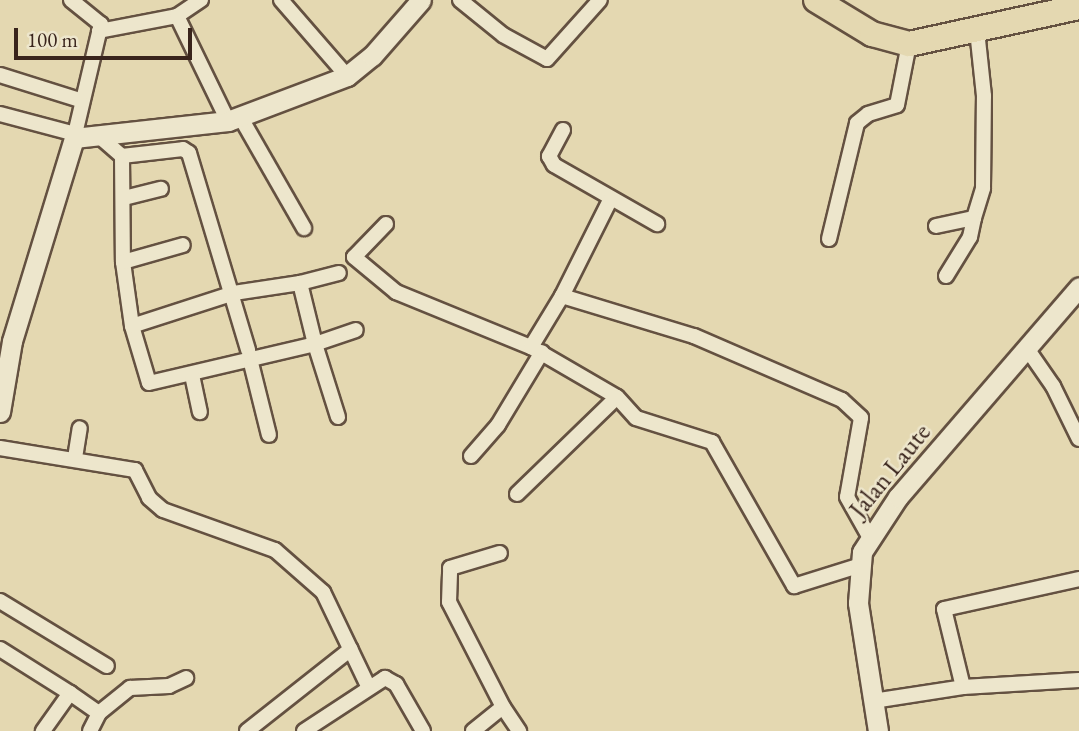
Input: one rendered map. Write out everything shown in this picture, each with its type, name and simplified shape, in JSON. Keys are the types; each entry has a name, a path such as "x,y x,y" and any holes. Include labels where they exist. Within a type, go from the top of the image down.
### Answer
{"highway":[{"path":"816,0 872,34 909,44 1079,9"}],"street":[{"path":"0,412 12,341 74,136 80,100 99,31 96,16 71,0"},
{"path":"99,31 177,16 201,0"},
{"path":"281,0 347,76"},
{"path":"0,114 74,136 100,137 234,119 347,76 372,56 421,0"},
{"path":"460,0 503,35 547,59 594,2"},
{"path":"1077,0 1079,9"},
{"path":"177,16 234,119 304,228"},
{"path":"946,276 970,237 985,167 984,96 977,31"},
{"path":"829,239 857,123 868,114 897,105 909,44"},
{"path":"0,75 80,100"},
{"path":"563,130 550,160 610,200 657,224"},
{"path":"100,137 122,156 187,150 234,293 269,435"},
{"path":"122,156 123,262 132,326 149,383 192,375 249,356 315,344 356,330"},
{"path":"124,198 161,189"},
{"path":"471,456 498,425 610,200"},
{"path":"936,226 974,218"},
{"path":"386,224 355,254 359,265 402,295 536,350 617,397 636,418 712,442 794,586 858,566"},
{"path":"123,262 183,245"},
{"path":"132,326 234,293 300,283 339,273"},
{"path":"300,283 315,344 338,417"},
{"name":"Jalan Laute","path":"878,731 858,603 858,566 869,536 1079,287"},
{"path":"562,296 694,336 853,407 861,423 847,498 869,536"},
{"path":"1028,350 1052,386 1079,439"},
{"path":"192,375 200,412"},
{"path":"517,494 617,397"},
{"path":"75,458 80,428"},
{"path":"0,448 75,458 135,470 149,498 163,510 275,550 323,593 368,686"},
{"path":"500,553 452,565 449,602 503,707 519,731"},
{"path":"963,687 944,609 1079,579"},
{"path":"0,601 107,666"},
{"path":"0,649 99,713"},
{"path":"247,731 351,649"},
{"path":"90,731 99,713 130,688 169,686 186,678"},
{"path":"304,731 381,679 394,682 423,731"},
{"path":"873,701 963,687 1079,680"},
{"path":"43,731 69,694"},
{"path":"473,731 503,707"}]}
